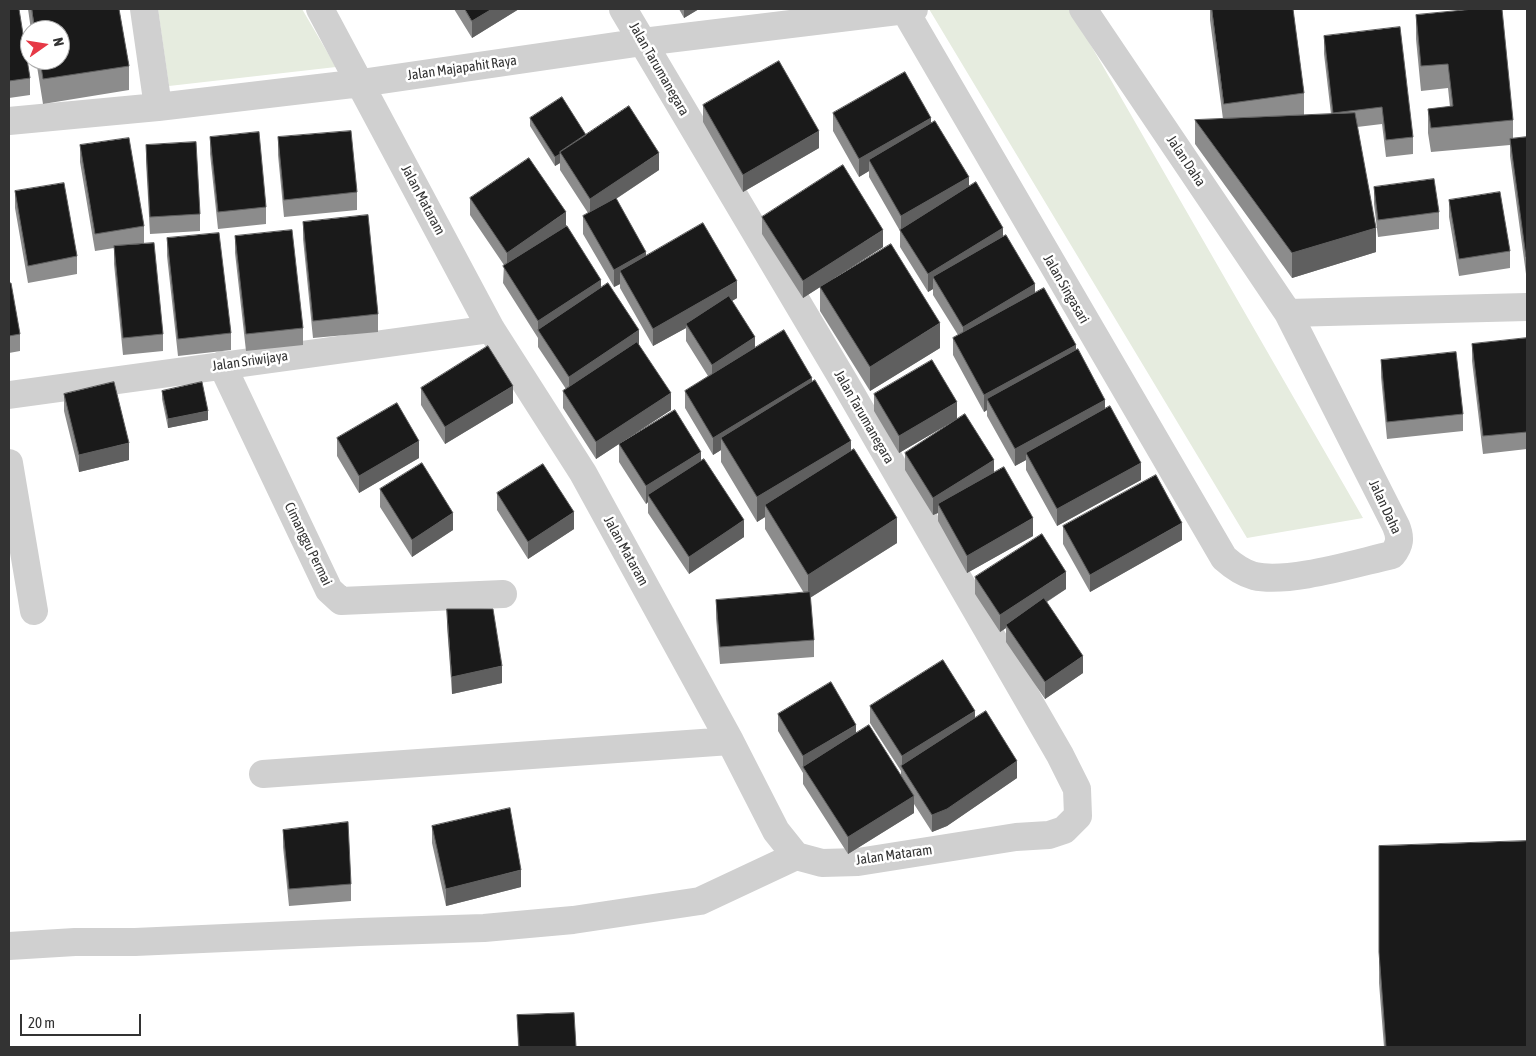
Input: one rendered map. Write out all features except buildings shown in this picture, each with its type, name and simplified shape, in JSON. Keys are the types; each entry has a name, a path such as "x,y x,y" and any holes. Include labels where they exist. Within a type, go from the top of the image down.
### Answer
{"street":[{"path":"144,9 158,107"},
{"name":"Jalan Mataram","path":"320,9 491,329 583,474 730,740 776,831 796,856 822,863 858,862 1016,837 1049,835 1064,830"},
{"name":"Jalan Tarumanegara","path":"624,9 845,383 1060,755 1077,789 1078,816 1064,830"},
{"name":"Jalan Majapahit Raya","path":"9,120 158,107 361,83 643,42 907,9"},
{"name":"Jalan Singasari","path":"907,9 1215,545 1232,566"},
{"name":"Jalan Daha","path":"1083,9 1288,313 1396,526 1400,540 1398,547 1392,555 1315,573 1278,578 1254,576 1232,566"},
{"path":"1288,313 1527,307"},
{"name":"Jalan Sriwijaya","path":"9,395 491,329"},
{"name":"Cimanggu Permai","path":"222,365 329,590 340,602 503,594"},
{"path":"9,463 20,538 34,611"},
{"path":"263,774 730,740"},
{"path":"9,946 484,928 573,920 700,901 796,856"}],"shaded area":[{"path":"158,9 302,9 336,67 169,86"},
{"path":"929,9 1070,9 1363,518 1247,538"}]}
